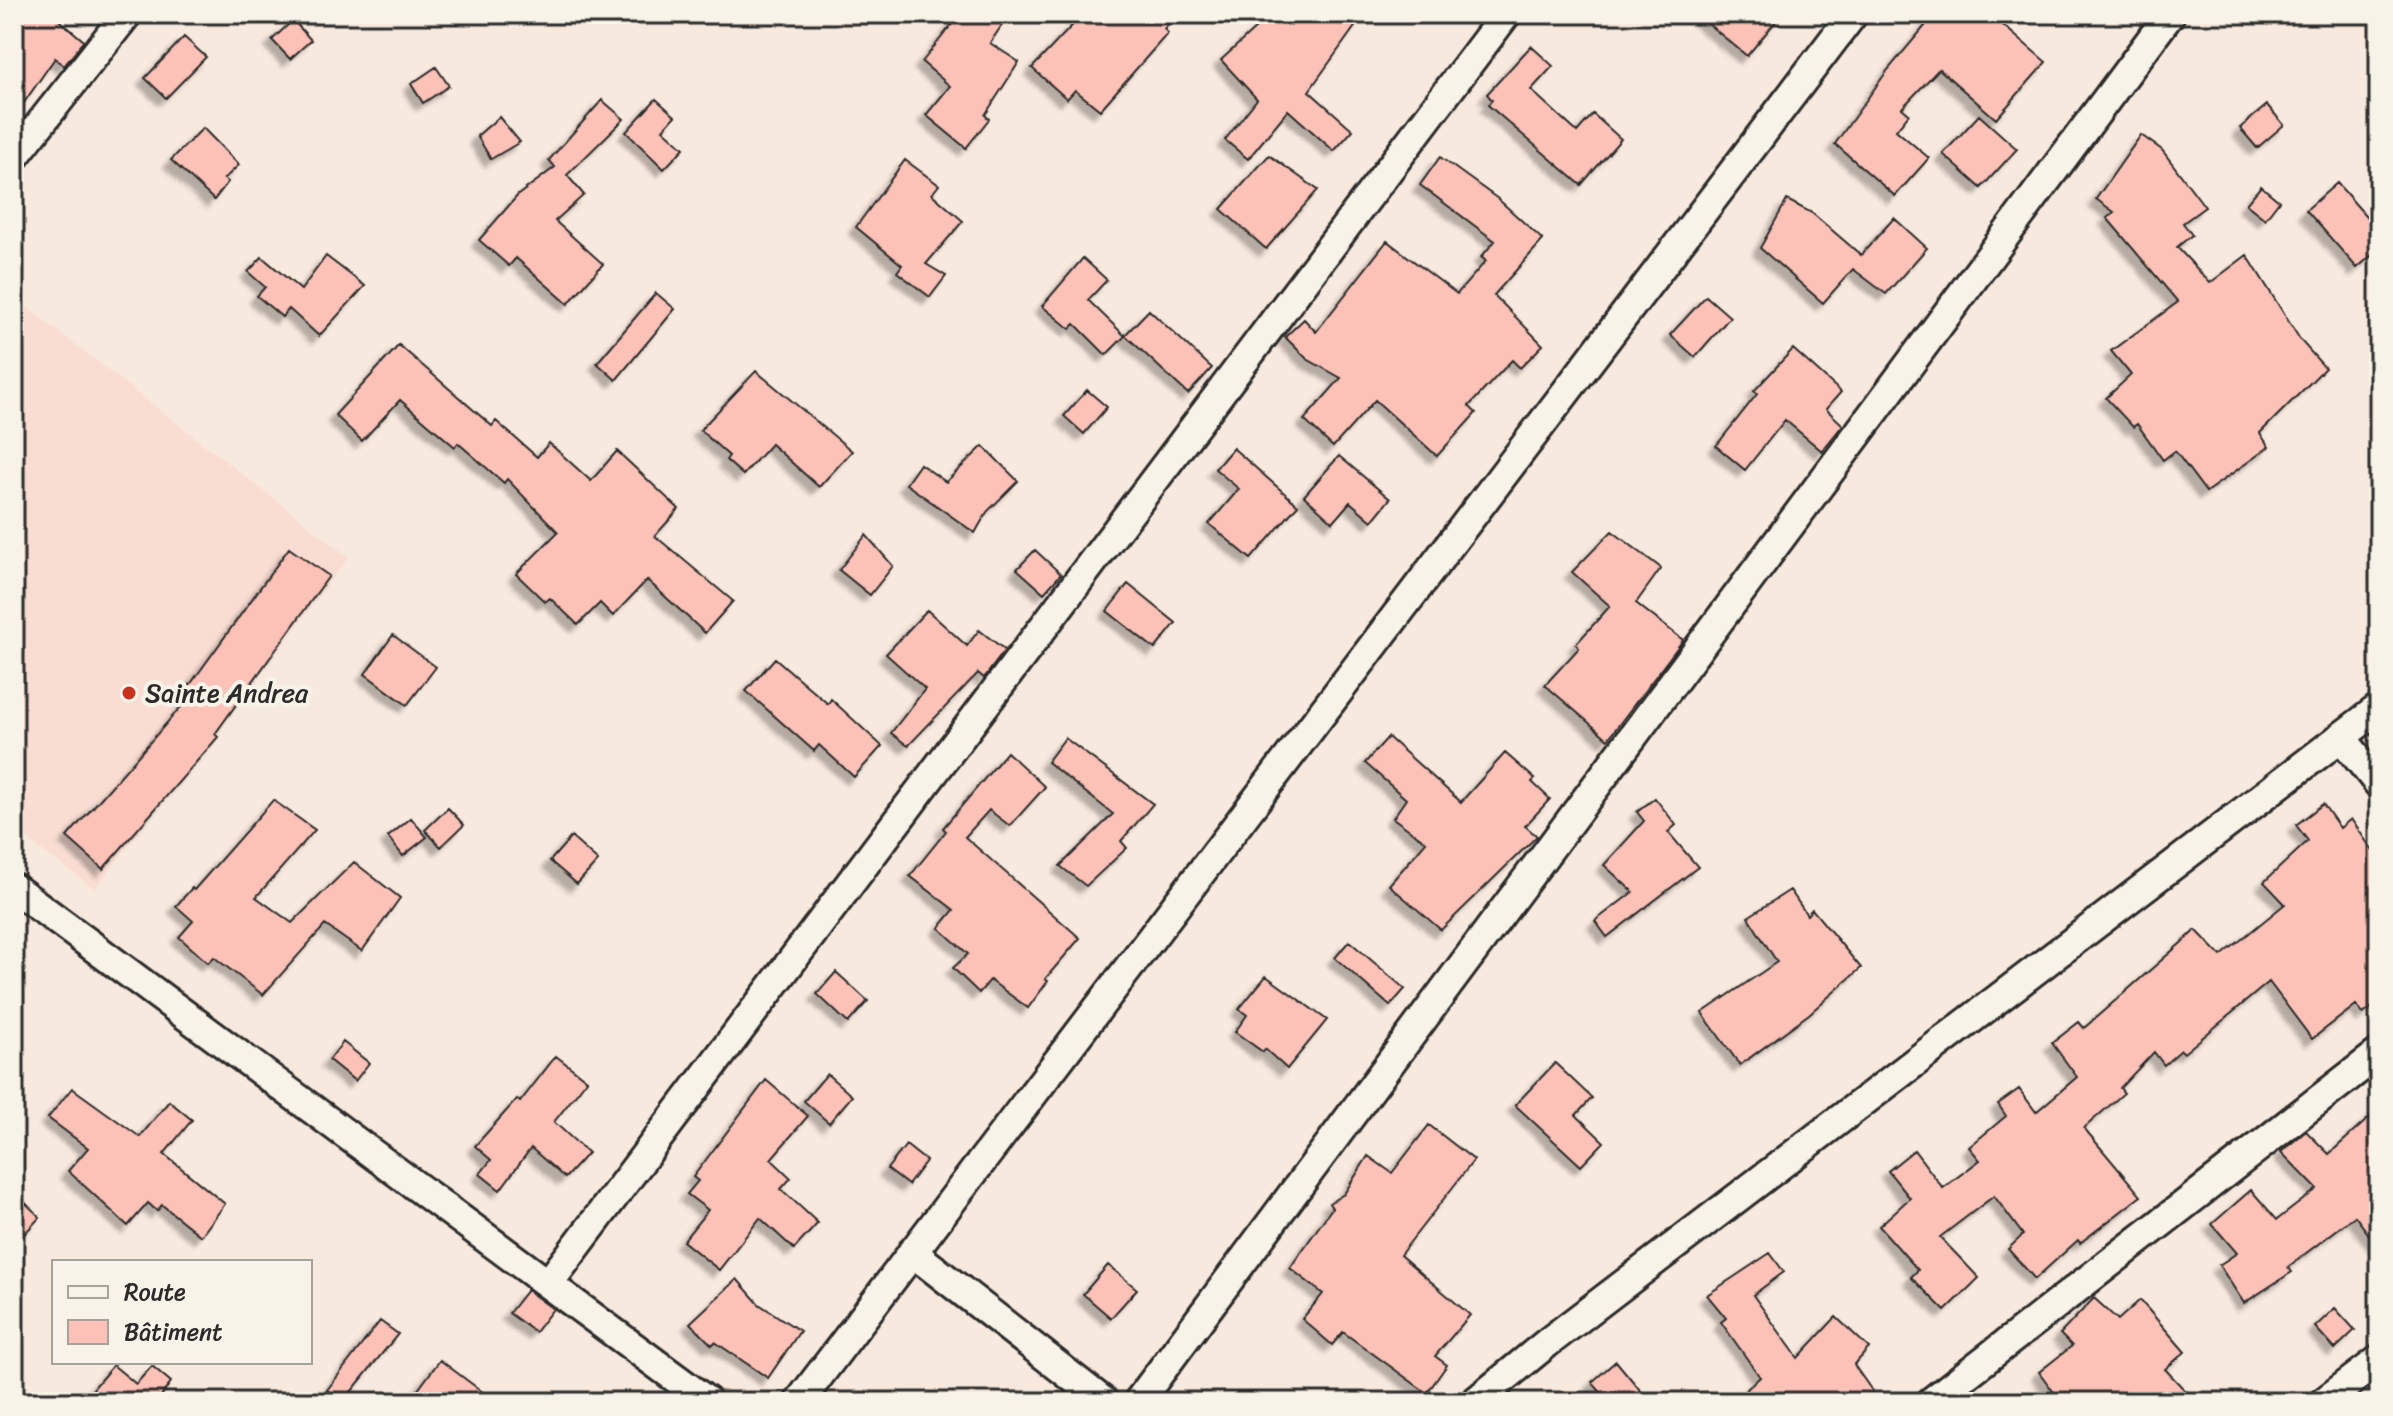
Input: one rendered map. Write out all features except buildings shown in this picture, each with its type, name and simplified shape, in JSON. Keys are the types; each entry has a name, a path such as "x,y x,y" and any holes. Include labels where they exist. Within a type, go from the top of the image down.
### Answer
{"street":[{"path":"14,157 127,14"},
{"path":"548,1284 1506,14"},
{"path":"799,1402 1853,14"},
{"path":"1138,1402 2170,14"},
{"path":"1475,1402 1547,1343 2379,708"},
{"path":"2341,737 2379,784"},
{"path":"14,888 708,1402"},
{"path":"1931,1402 2379,1053"},
{"path":"912,1252 1104,1402"},
{"path":"2324,1402 2379,1360"}],"shaded area":[{"name":"Sainte Andrea","path":"14,297 349,557 95,889 14,830"}],"place":[{"name":"Sainte Andrea","path":"129,693"}]}
